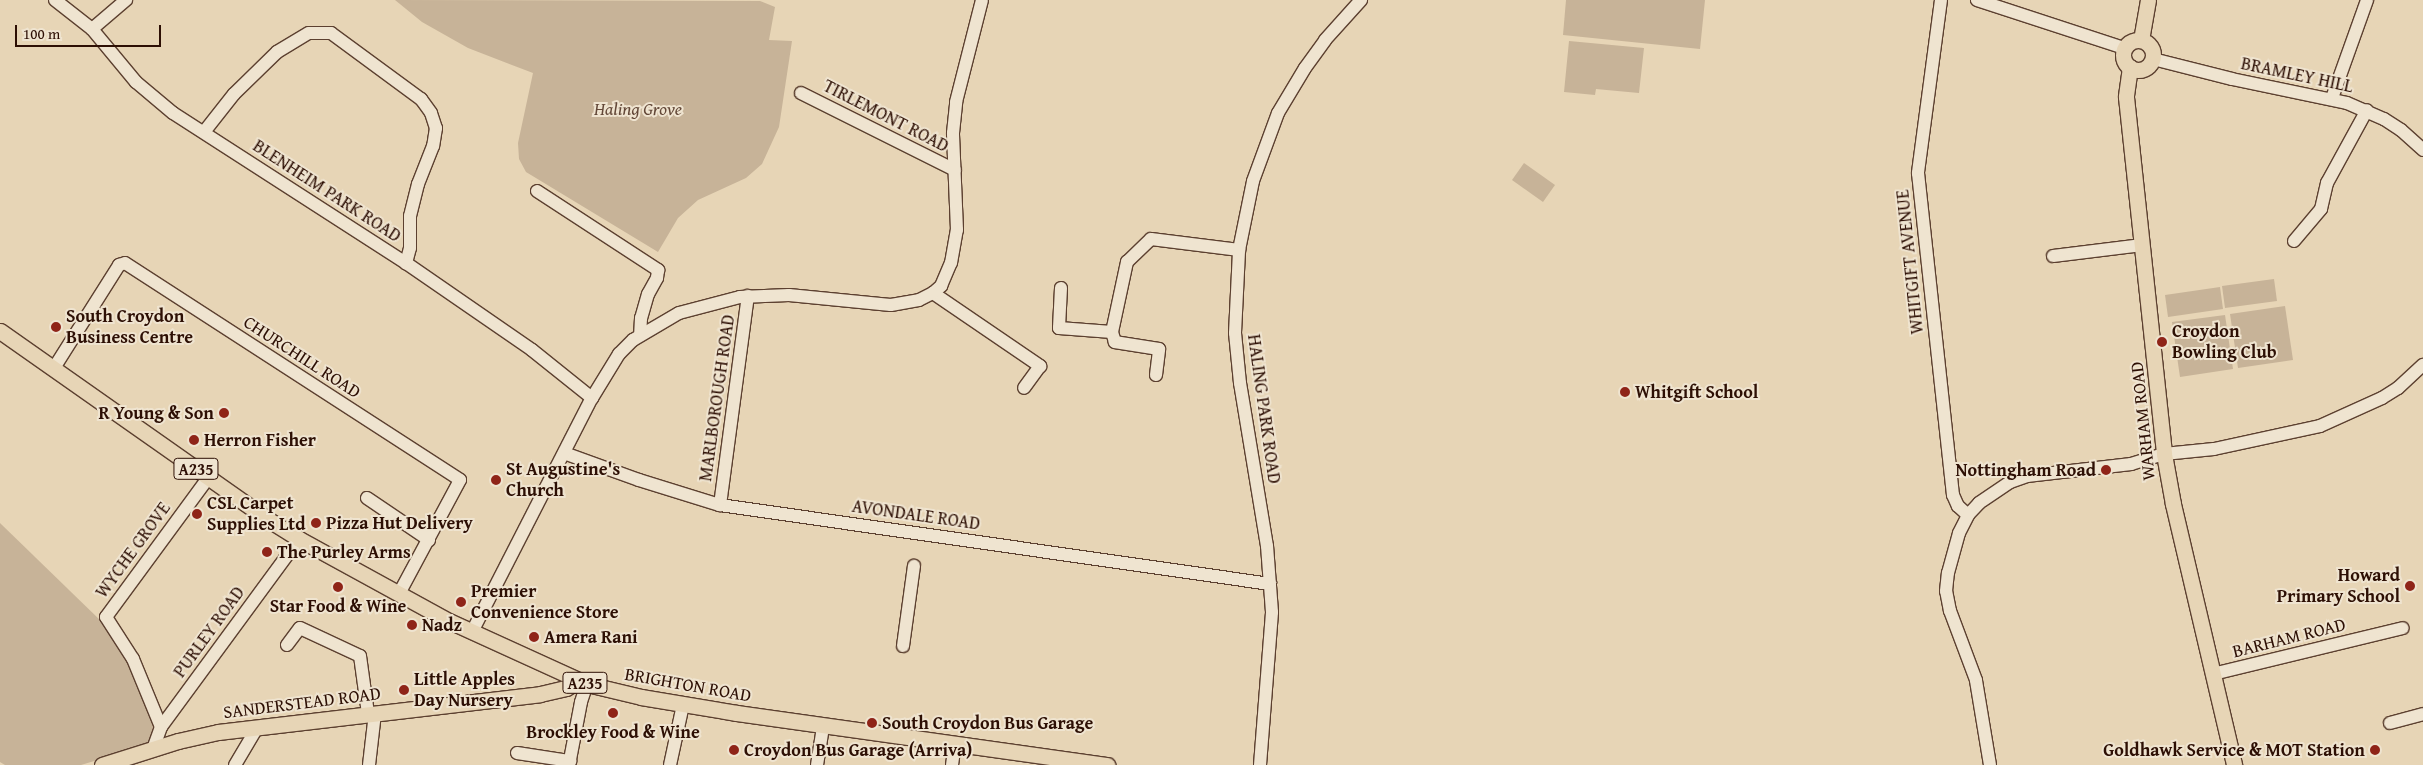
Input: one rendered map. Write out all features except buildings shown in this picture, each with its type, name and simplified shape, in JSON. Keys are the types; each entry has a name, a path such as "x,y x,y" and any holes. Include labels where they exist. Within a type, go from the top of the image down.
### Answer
{"main road":[{"path":"2141,40 2148,0"},
{"path":"2141,40 2151,48 2153,57 2146,67 2140,70 2130,67 2123,56 2124,48 2128,43 2141,40"},
{"name":"WARHAM ROAD","path":"2130,67 2126,97 2164,454 2173,504 2234,765"},
{"name":"BRIGHTON ROAD","path":"0,331 208,478 299,539 472,632 583,682 682,705 1088,764 1107,765"},
{"path":"540,694 547,689 557,670"},
{"name":"SANDERSTEAD ROAD","path":"102,765 218,732 540,694 583,682"}],"street":[{"name":"BLENHEIM PARK ROAD","path":"55,0 92,28 136,82 173,113 406,263 532,350 592,398"},
{"path":"92,28 126,0"},
{"path":"472,632 592,398 623,348 640,335 679,313 748,296 789,295 891,305 911,302 934,293 945,280 954,252 958,220 953,133 956,102 982,0"},
{"path":"1347,0 1348,13"},
{"name":"HALING PARK ROAD","path":"1260,765 1272,625 1270,584 1235,333 1239,250 1253,181 1278,113 1305,68 1348,13 1361,0"},
{"name":"WHITGIFT AVENUE","path":"1941,0 1918,173 1953,495 1958,506 1968,515"},
{"path":"1977,0 2124,48"},
{"path":"2332,98 2366,0"},
{"path":"204,132 234,94 277,52 309,33 331,33 421,99 431,113 436,128 433,146 418,184 410,216 410,248 406,263"},
{"name":"BRAMLEY HILL","path":"2153,57 2232,79 2332,98 2367,110 2401,130 2423,150"},
{"name":"TIRLEMONT ROAD","path":"801,93 956,170"},
{"path":"2294,241 2321,209 2327,183 2367,110"},
{"path":"537,191 658,270 657,278 643,311 639,328 640,335"},
{"path":"1156,375 1160,348 1114,342 1112,332 1127,262 1151,240 1239,250"},
{"path":"2053,256 2142,245"},
{"name":"CHURCHILL ROAD","path":"54,368 119,265 125,263 460,480 399,594"},
{"path":"1061,288 1059,328 1112,332"},
{"path":"934,293 1040,366 1024,388"},
{"name":"MARLBOROUGH ROAD","path":"720,505 748,296"},
{"path":"1990,765 1976,680 1950,611 1946,590 1956,543 1968,515 1981,501 1998,489 2027,476 2131,464 2164,454 2214,449 2320,426 2382,398 2398,388 2423,365"},
{"name":"AVONDALE ROAD","path":"564,453 640,480 720,505 1270,584"},
{"name":"WYCHE GROVE","path":"161,727 133,659 106,617 208,478"},
{"path":"367,498 428,540"},
{"name":"PURLEY ROAD","path":"153,749 161,727 299,539"},
{"path":"902,646 914,566"},
{"path":"288,645 300,628 360,656 372,714 369,765"},
{"name":"BARHAM ROAD","path":"2213,674 2403,628"},
{"path":"517,754 570,763 583,682"},
{"path":"670,765 682,705"},
{"path":"2390,723 2423,714"},
{"path":"817,765 823,726"},
{"path":"235,765 257,728"},
{"path":"952,765 956,744"}],"green space":[{"name":"Haling Grove","path":"395,0 760,1 775,7 769,40 792,41 779,127 762,164 746,178 698,200 678,218 658,252 526,172 519,159 518,143 533,73 468,48 422,22"},
{"path":"1566,0 1705,0 1700,49 1563,35"},
{"path":"1569,41 1644,48 1639,93 1596,89 1595,95 1564,92"},
{"path":"1524,163 1555,185 1543,202 1512,180"},
{"path":"2274,279 2277,301 2225,308 2222,286"},
{"path":"2220,287 2223,309 2168,317 2165,295"},
{"path":"2285,306 2293,360 2238,368 2230,314"},
{"path":"2225,315 2233,369 2180,377 2172,322"},
{"path":"0,523 102,622 129,660 157,727 150,744 81,765 5,765 0,762"}],"place":[{"name":"South Croydon Business Centre","path":"56,327"},
{"name":"Croydon Bowling Club","path":"2162,342"},
{"name":"Whitgift School","path":"1625,392"},
{"name":"R Young & Son","path":"224,413"},
{"name":"Herron Fisher","path":"194,440"},
{"name":"Nottingham Road","path":"2106,470"},
{"name":"St Augustine's Church","path":"496,480"},
{"name":"CSL Carpet Supplies Ltd","path":"197,514"},
{"name":"Pizza Hut Delivery","path":"316,523"},
{"name":"The Purley Arms","path":"267,552"},
{"name":"Howard Primary School","path":"2410,586"},
{"name":"Star Food & Wine","path":"338,587"},
{"name":"Premier Convenience Store","path":"461,602"},
{"name":"Nadz","path":"412,625"},
{"name":"Amera Rani","path":"534,637"},
{"name":"Little Apples Day Nursery","path":"404,690"},
{"name":"Brockley Food & Wine","path":"613,713"},
{"name":"South Croydon Bus Garage","path":"872,723"},
{"name":"Croydon Bus Garage (Arriva)","path":"734,750"},
{"name":"Goldhawk Service & MOT Station","path":"2375,750"}]}
